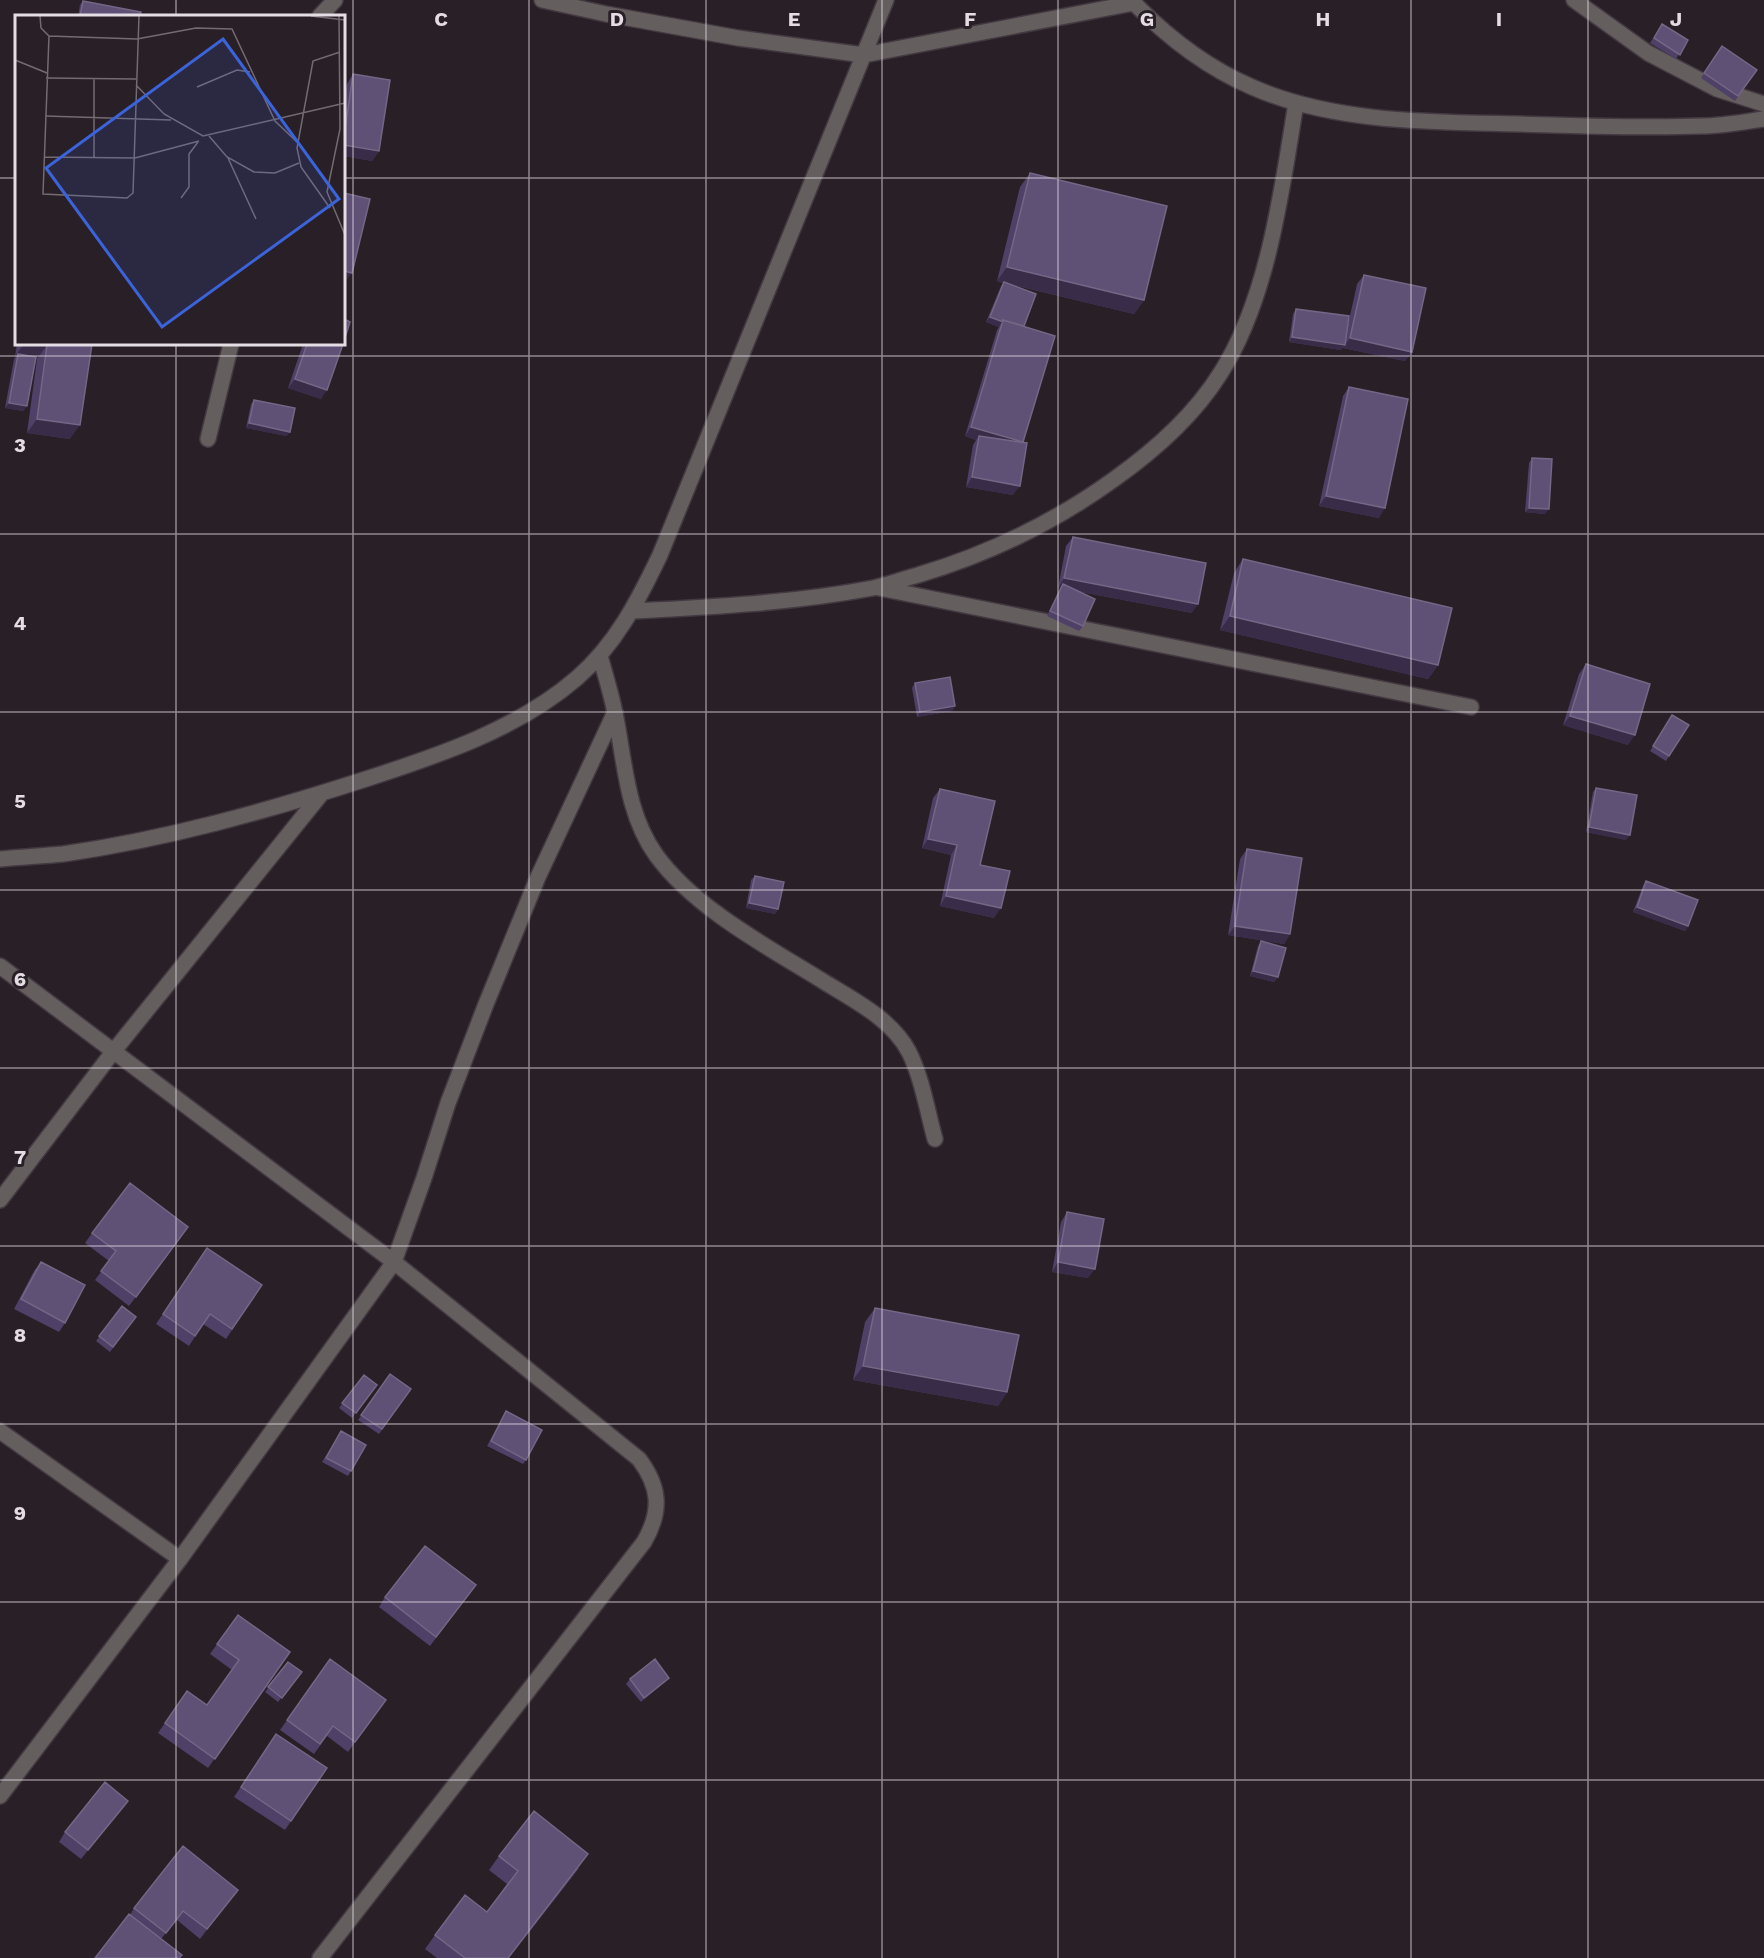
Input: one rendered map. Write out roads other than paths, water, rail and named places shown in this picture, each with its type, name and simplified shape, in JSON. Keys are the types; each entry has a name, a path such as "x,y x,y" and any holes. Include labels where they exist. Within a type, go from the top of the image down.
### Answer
{"street":[{"path":"321,15 334,0"},
{"path":"542,0 738,38 864,55 1133,2 1175,41 1216,69 1252,88 1296,103 1339,112 1419,122 1703,126 1764,119"},
{"path":"0,859 62,854 230,821 406,765 508,724 559,693 600,656 633,611 684,500 886,0"},
{"path":"1574,0 1648,53 1717,89 1764,104"},
{"path":"633,611 800,600 876,587 959,563 1035,530 1083,502 1124,473 1159,444 1194,410 1221,373 1242,331 1255,297 1280,205 1296,103"},
{"path":"208,439 231,345"},
{"path":"876,587 1471,708"},
{"path":"600,656 615,712 627,783 637,821 656,854 677,879 719,914 862,1005 890,1027 908,1050 917,1071 935,1138"},
{"path":"0,1796 180,1559 393,1262 424,1178 448,1103 486,1004 538,877 615,712"},
{"path":"0,1200 114,1052 322,793"},
{"path":"0,966 393,1262 639,1459 654,1484 656,1508 650,1531 644,1542 320,1958"},
{"path":"0,1431 180,1559"}]}
